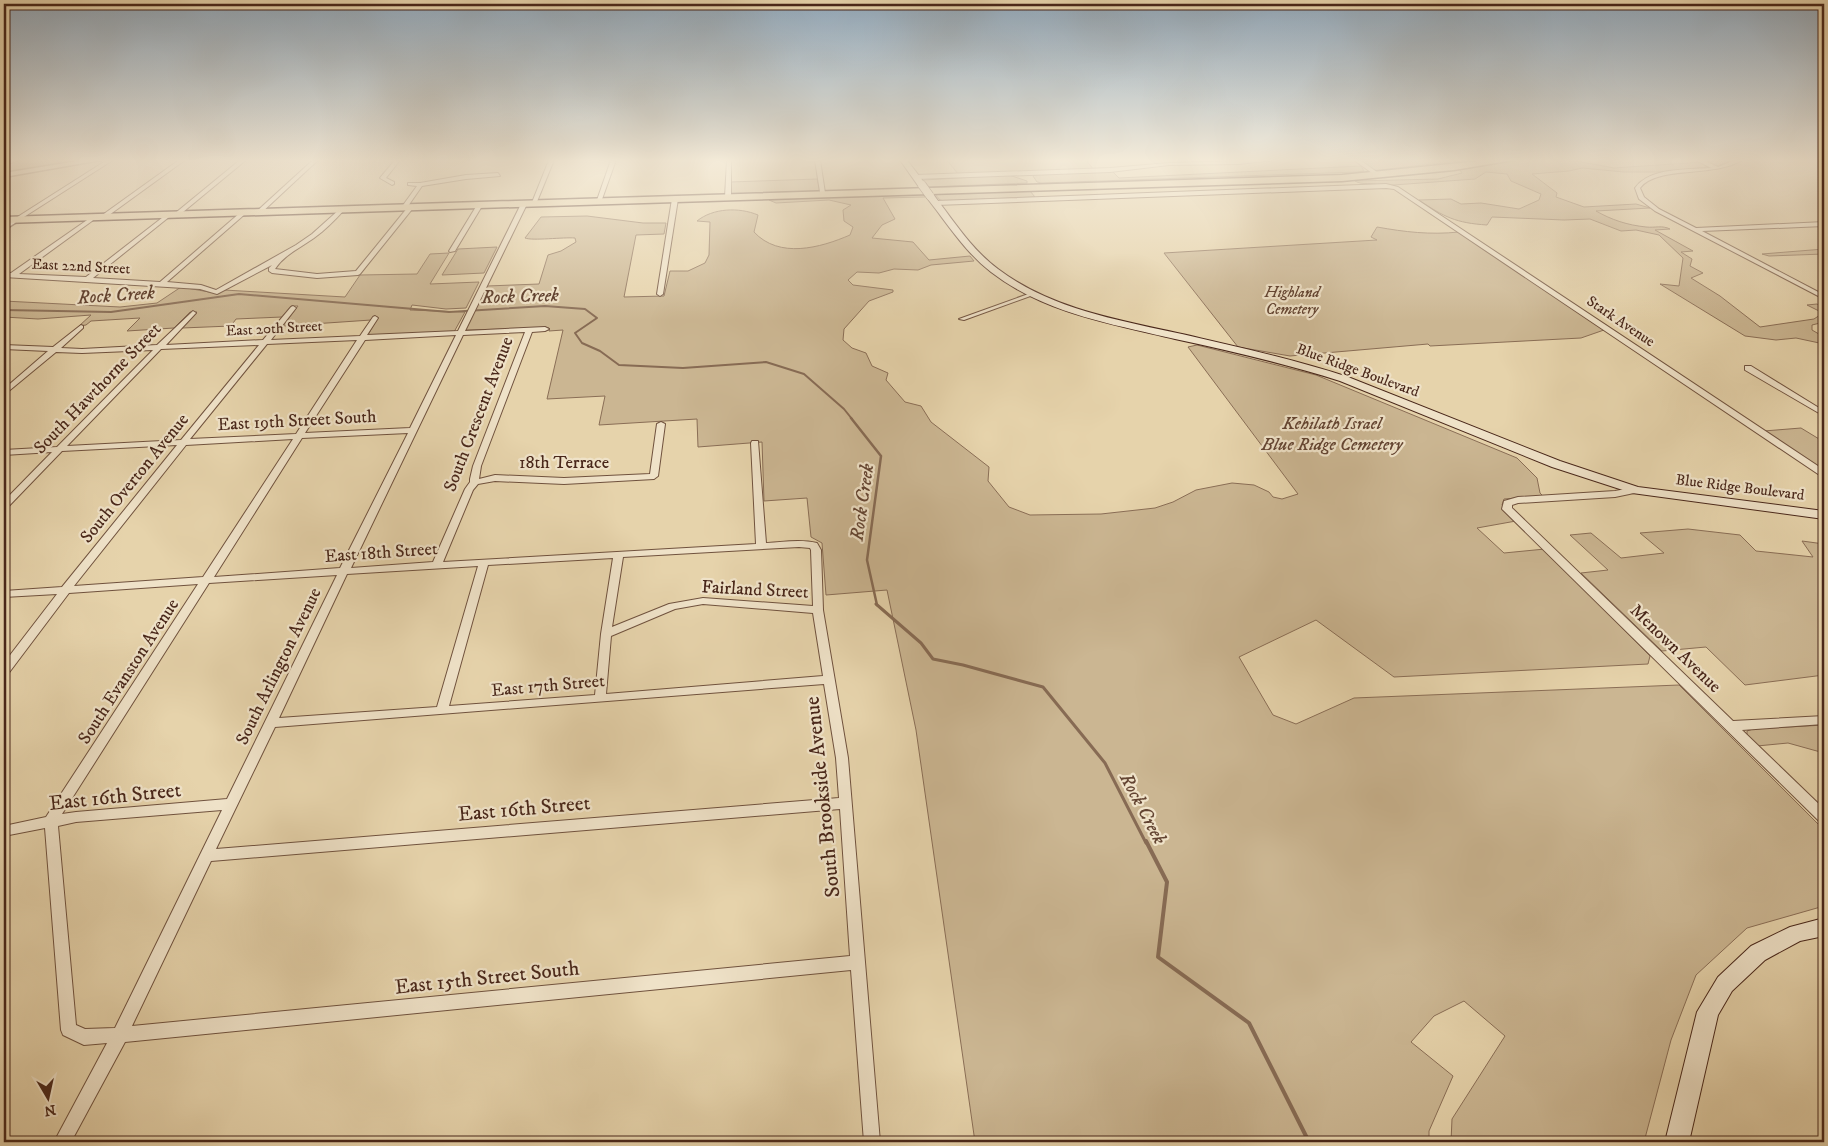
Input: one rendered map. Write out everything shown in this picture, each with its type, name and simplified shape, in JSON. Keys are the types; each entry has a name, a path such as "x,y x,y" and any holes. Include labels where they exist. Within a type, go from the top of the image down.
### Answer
{"main road":[{"path":"8,223 104,217 231,213"},
{"name":"Blue Ridge Boulevard","path":"943,213 984,262 1005,278 1033,294 1096,318 1310,368 1344,379 1556,464 1636,490 1824,515"},
{"path":"8,223 148,216"},
{"path":"1678,1142 1708,1012 1725,984 1758,953 1797,933 1824,927"}],"street":[{"path":"8,223 24,213"},
{"path":"104,217 109,213"},
{"path":"88,279 174,213"},
{"path":"161,284 242,213"},
{"path":"338,213 322,231 275,264 272,271 317,276 359,272 403,213"},
{"path":"452,251 474,213"},
{"name":"South Arlington Avenue","path":"62,1142 120,1034 460,333 524,213"},
{"path":"660,294 673,213"},
{"name":"Stark Avenue","path":"1436,213 1824,474"},
{"path":"1665,213 1824,297"},
{"path":"13,275 90,220"},
{"path":"1695,230 1824,224"},
{"name":"East 22nd Street","path":"4,275 201,287 217,292 287,254"},
{"path":"962,319 1033,294"},
{"name":"South Overton Avenue","path":"4,671 95,551 293,308"},
{"name":"South Hawthorne Street","path":"4,506 192,313"},
{"name":"South Evanston Avenue","path":"52,821 376,318"},
{"path":"4,393 81,327"},
{"name":"East 20th Street","path":"4,347 54,350 160,347 545,329"},
{"name":"South Crescent Avenue","path":"437,565 469,489 475,482 477,466 529,330"},
{"path":"1748,368 1824,414"},
{"name":"18th Terrace","path":"475,482 495,478 564,481 654,476 661,424"},
{"name":"East 19th Street South","path":"4,452 413,430"},
{"path":"755,443 761,546"},
{"name":"Menown Avenue","path":"1636,490 1615,494 1518,500 1507,503 1507,509 1824,817"},
{"name":"South Brookside Avenue","path":"761,546 807,544 814,546 816,550 818,610 841,748 872,1142"},
{"name":"East 18th Street","path":"4,594 484,562 761,546"},
{"path":"600,698 606,634 618,554"},
{"path":"442,711 484,562"},
{"name":"Fairland Street","path":"606,634 673,606 703,601 818,610"},
{"name":"East 17th Street","path":"270,723 829,680"},
{"path":"1732,726 1824,720"},
{"name":"East 16th Street","path":"206,856 845,803"},
{"name":"East 16th Street","path":"4,831 52,821 231,804"},
{"path":"52,821 67,1019 70,1030 84,1037 120,1034"},
{"name":"East 15th Street South","path":"120,1034 858,962"}],"green space":[{"name":"Kehilath Israel Blue Ridge Cemetery","path":"710,213 758,215 754,232 775,246 787,248 813,247 850,235 853,227 844,221 843,213 892,213 895,219 882,225 872,238 913,242 929,260 970,256 974,261 931,265 918,270 894,269 879,273 857,272 848,280 853,285 893,290 893,292 869,301 844,329 843,340 852,348 866,353 872,366 888,373 886,380 905,402 921,406 931,422 989,467 988,481 1009,507 1030,515 1101,514 1155,508 1173,502 1196,490 1232,483 1254,485 1269,492 1273,497 1282,499 1298,494 1188,347 1197,345 1316,375 1517,458 1537,478 1540,493 1543,496 1504,499 1502,505 1516,521 1477,528 1504,553 1545,549 1650,656 1648,664 1394,677 1316,620 1239,657 1273,715 1296,724 1354,698 1679,685 1824,830 1824,906 1747,928 1696,975 1671,1040 1644,1142 1451,1142 1452,1119 1505,1036 1464,1001 1434,1016 1411,1042 1453,1076 1429,1131 1429,1142 975,1142 916,730 887,590 826,595 822,543 811,537 807,498 764,501 762,442 698,447 697,419 599,425 605,396 547,399 563,330 549,331 549,328 465,330 487,286 539,284 548,255 561,251 576,242 575,238 525,238 541,217 587,216 643,223 666,223 664,234 636,235 624,297 664,296 670,271 688,271 705,263 709,255 710,222 697,221"},
{"path":"1441,213 1602,213 1626,223 1670,229 1655,230 1693,251 1681,252 1692,259 1690,266 1703,273 1691,278 1720,296 1760,327 1814,319 1823,313 1807,305 1817,304 1824,308 1824,322 1812,325 1812,330 1824,337 1824,344 1796,338 1776,340 1745,336 1660,284 1679,286 1683,258 1659,235 1636,230 1621,231 1590,219 1564,220 1492,217 1487,225 1467,223"},
{"name":"Highland Cemetery","path":"1377,227 1418,232 1459,232 1604,330 1581,338 1430,346 1428,344 1290,356 1238,347 1164,253 1377,240 1371,237"},
{"path":"497,247 484,273 442,275 458,249"},
{"path":"1824,249 1824,254 1769,256 1762,254"},
{"path":"449,253 430,284 479,282 466,308 446,309 412,305 410,310 465,312 454,332 368,335 378,317 373,317 371,320 283,326 298,306 291,306 282,317 236,319 231,326 182,328 197,312 190,312 174,328 127,331 140,318 91,321 86,325 79,326 91,315 38,319 4,317 4,301 120,307 157,303 181,287 215,293 224,290 345,297 360,275 417,274 430,254"},
{"path":"1801,428 1824,442 1824,471 1764,431"},
{"path":"1688,529 1740,535 1756,551 1813,557 1802,541 1824,544 1824,675 1745,685 1706,647 1662,651 1581,573 1608,570 1570,535 1591,533 1621,558 1664,553 1640,533"},
{"path":"1824,725 1824,753 1788,743 1757,746 1747,735 1747,731 1753,729"}],"waterway":[{"name":"Rock Creek","path":"4,310 111,312 239,294 449,312 545,306 585,309 597,318 575,333 582,343 600,351 619,365 683,368 766,362 804,374 844,409 852,419"},
{"name":"Rock Creek","path":"851,418 881,456 867,560 877,605"},
{"name":"Rock Creek","path":"877,605 921,643 933,659 963,665 1043,687 1105,763 1146,843"},
{"name":"Rock Creek","path":"1146,841 1167,882 1158,957 1249,1023 1309,1142"}]}
